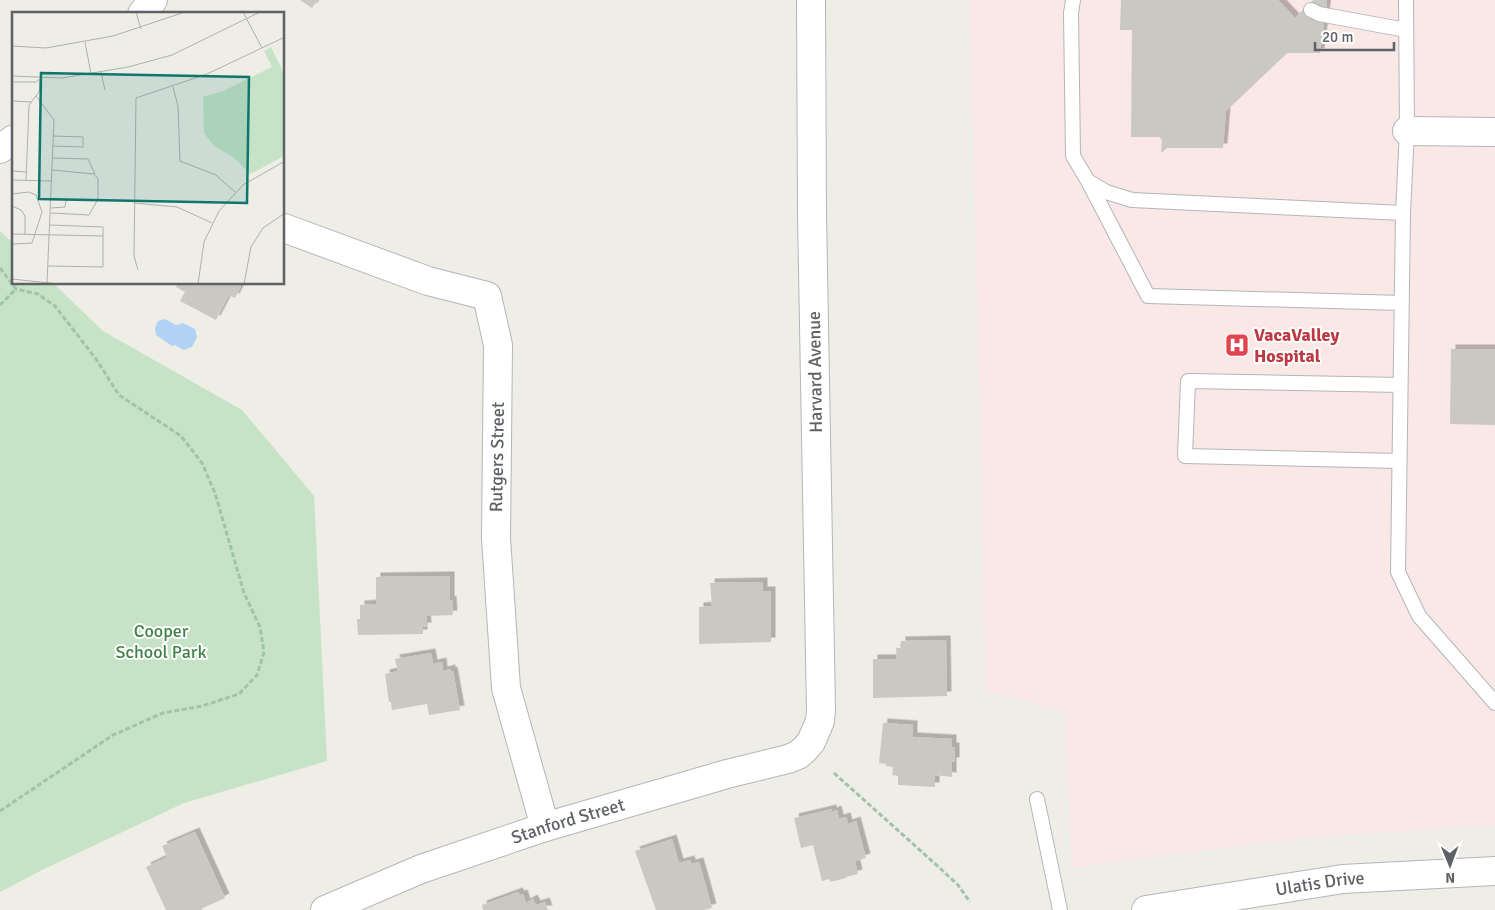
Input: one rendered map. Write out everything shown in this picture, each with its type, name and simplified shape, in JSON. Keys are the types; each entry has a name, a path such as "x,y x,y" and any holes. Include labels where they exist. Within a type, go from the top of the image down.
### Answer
{"street":[{"path":"144,12 153,0"},
{"name":"Harvard Avenue","path":"811,0 812,224 821,710 820,721 811,742"},
{"path":"1407,130 1495,132"},
{"path":"0,149 12,140"},
{"name":"Rutgers Street","path":"285,228 428,281 487,296 498,345 496,538 506,688 545,827"},
{"name":"Stanford Street","path":"326,910 421,870 545,827 727,774 788,759 806,750 811,742"},
{"name":"Ulatis Drive","path":"1146,910 1343,879 1495,871"}],"lane":[{"path":"1073,0 1071,23 1073,156 1148,296 1402,303"},
{"path":"1406,0 1407,130 1403,213 1398,572 1419,616 1495,703"},
{"path":"1311,10 1319,14 1406,30"},
{"path":"1088,181 1106,192 1132,200 1403,213"},
{"path":"1399,462 1185,456 1188,382 1400,385"},
{"path":"1037,799 1060,910"}],"path":[{"path":"0,268 12,284"},
{"path":"0,811 113,734 163,713 202,706 239,694 258,675 264,652 260,627 244,593 215,494 202,463 181,436 119,395 96,359 55,306 38,294 16,289 13,285"},
{"path":"0,305 16,289"},
{"path":"834,773 958,885 970,902"}],"shaded area":[{"name":"VacaValley Hospital","path":"970,0 1495,0 1495,825 1299,838 1072,868 1065,711 986,691"}],"green space":[{"name":"Cooper School Park","path":"0,231 12,242 12,285 55,285 103,331 242,410 314,496 327,761 184,803 44,869 0,892"}],"water":[{"path":"165,319 176,325 183,323 195,329 197,337 192,347 184,350 175,345 172,346 156,335 155,328 158,321"}],"building":[{"path":"300,0 318,0 312,8"},
{"path":"1121,0 1278,0 1295,18 1314,0 1327,0 1320,53 1287,53 1226,111 1223,148 1167,148 1161,153 1162,140 1159,137 1131,137 1132,30 1120,30"},
{"path":"177,285 242,285 235,298 229,295 216,320 180,301 185,292 176,287"},
{"path":"1451,349 1495,349 1495,425 1450,424"},
{"path":"450,576 450,601 452,600 453,615 426,616 427,627 423,627 423,634 358,635 357,619 360,619 360,605 376,604 376,577"},
{"path":"763,582 763,591 771,591 771,642 699,644 699,607 712,606 710,583"},
{"path":"946,640 947,696 873,698 873,659 897,659 896,648 901,648 901,641"},
{"path":"431,653 433,664 442,662 443,671 451,669 451,672 453,671 460,710 429,715 427,704 392,710 385,674 398,671 395,659"},
{"path":"883,723 913,725 913,737 952,739 952,747 955,747 955,762 952,762 952,777 935,775 935,787 898,785 898,776 892,775 893,767 879,763"},
{"path":"832,809 832,812 837,810 839,819 846,817 848,824 856,821 866,858 855,861 858,874 830,882 830,879 822,881 813,845 801,848 794,818"},
{"path":"195,832 225,898 202,910 166,910 146,867 167,857 162,846"},
{"path":"672,839 679,863 690,860 691,864 699,862 712,908 704,910 656,910 635,851"},
{"path":"518,892 520,895 523,894 526,903 533,899 536,905 545,902 548,910 483,910 482,905"}],"place":[{"name":"VacaValley Hospital","path":"1237,345"}]}
